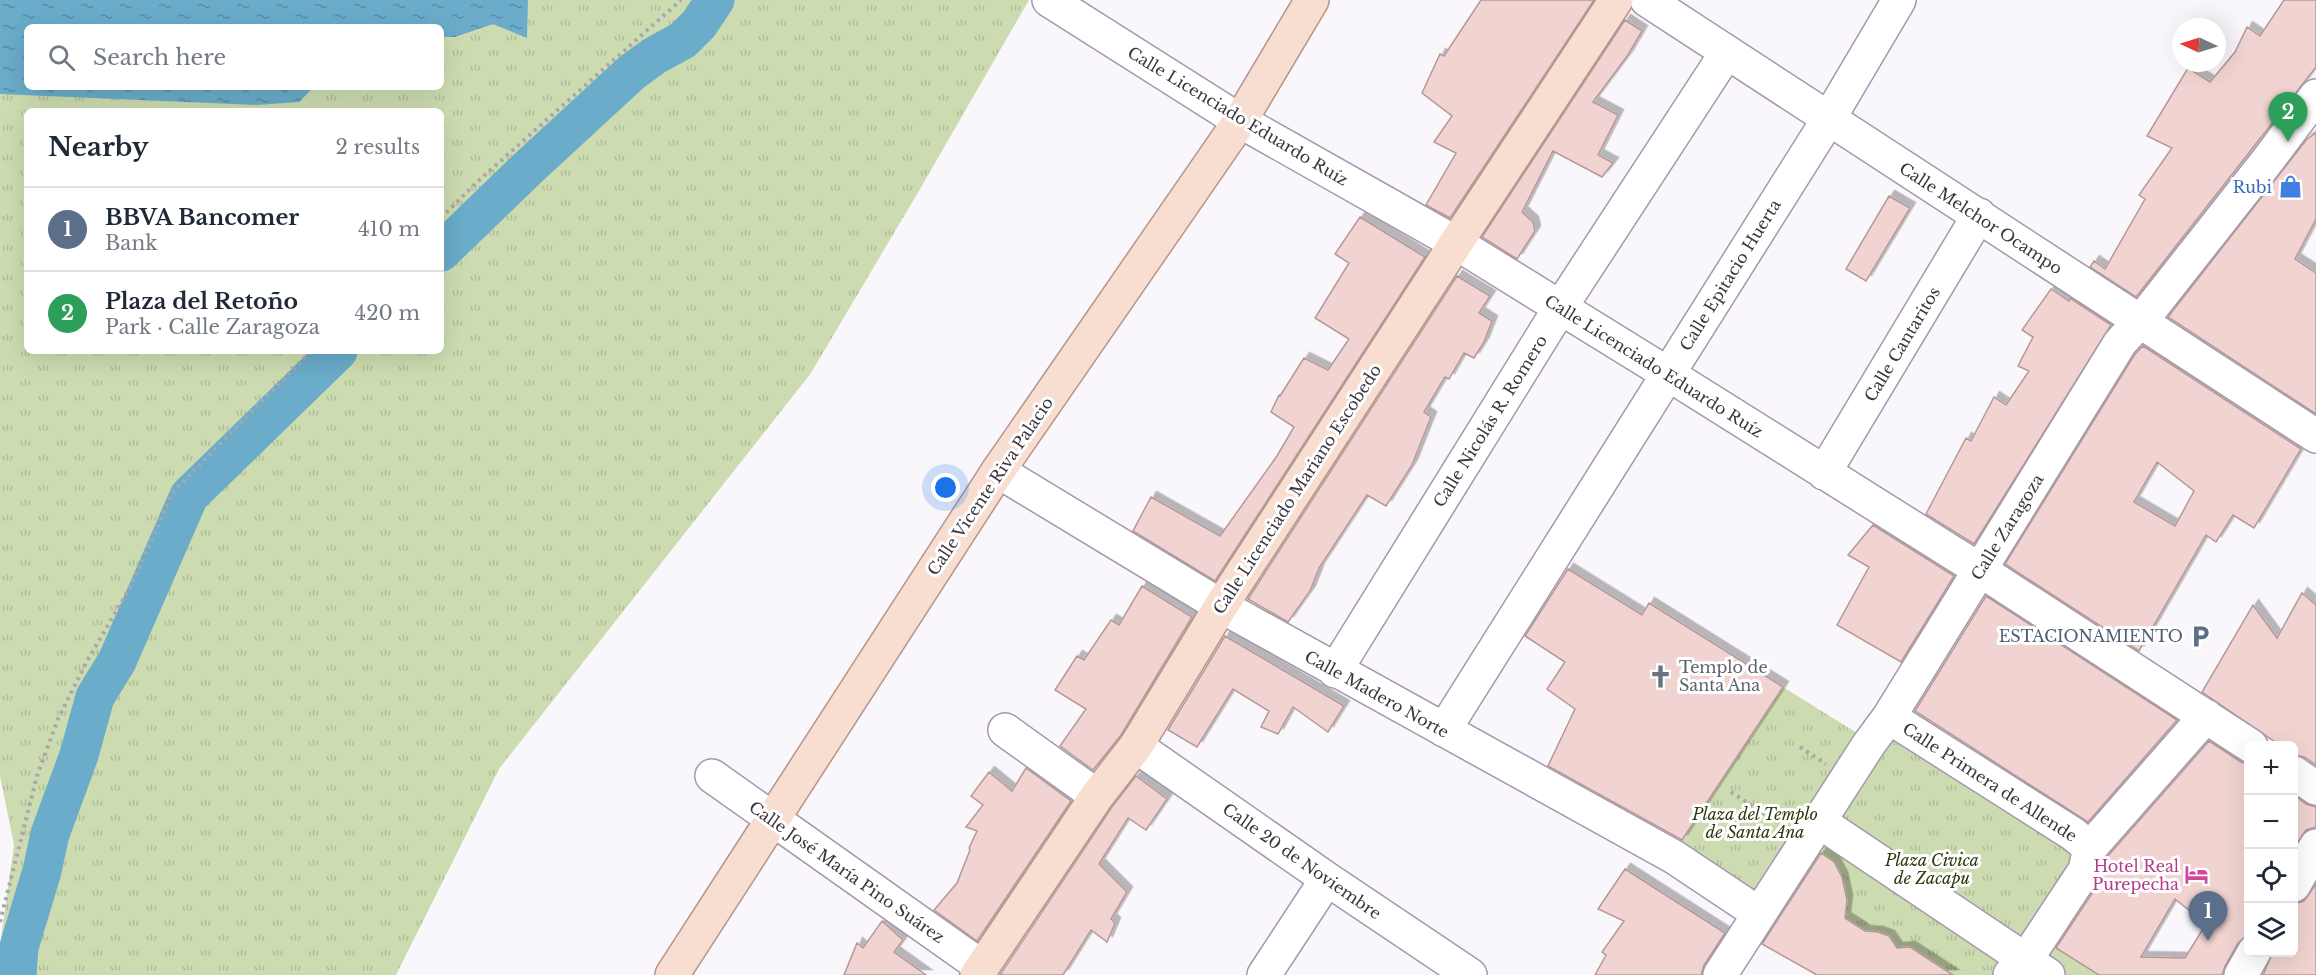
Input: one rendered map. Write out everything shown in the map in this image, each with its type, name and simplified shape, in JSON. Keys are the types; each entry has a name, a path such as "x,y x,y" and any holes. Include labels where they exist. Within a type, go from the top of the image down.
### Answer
{"main road":[{"name":"Calle Vicente Riva Palacio","path":"672,975 998,471 1240,121 1312,0"},
{"name":"Calle Licenciado Mariano Escobedo","path":"979,971 1097,796 1136,746 1221,606 1616,0"}],"street":[{"name":"Calle Licenciado Eduardo Ruíz","path":"1049,0 1240,121 1456,243 1668,374 1980,570 2244,741"},
{"name":"Calle Melchor Ocampo","path":"1647,0 1828,120 1979,214 2138,321 2316,436"},
{"name":"Calle Epitacio Huerta","path":"1444,730 1828,120 1899,0"},
{"name":"Calle Nicolás R. Romero","path":"1335,671 1560,308 1727,52"},
{"name":"Calle Zaragoza","path":"1720,975 1869,744 1889,717 2120,343 2149,311 2316,96"},
{"name":"Calle Cantaritos","path":"1824,473 1979,214"},
{"name":"Calle Madero Norte","path":"998,471 1221,606 1674,858 1758,914"},
{"path":"1813,831 2027,970 2031,952 2085,870 2090,848 2206,716"},
{"name":"Calle Primera de Allende","path":"1889,717 2073,834 2090,848"},
{"path":"1005,730 1097,796"},
{"name":"Calle 20 de Noviembre","path":"1136,746 1470,975"},
{"name":"Calle José María Pino Suárez","path":"712,776 979,971"},
{"path":"2298,776 2316,788"},
{"path":"2298,878 2316,846"},
{"path":"1264,975 1327,879"},
{"path":"2241,975 2251,957"}],"path":[{"path":"444,215 477,182 681,0"},
{"path":"0,922 37,776 58,719 87,661 131,586 173,492 308,354"},
{"path":"1731,792 1813,831"}],"green space":[{"path":"0,0 1029,0 811,373 499,769 396,975 0,975 0,945 14,845 0,776"},
{"name":"Plaza del Templo de Santa Ana","path":"1783,687 1857,733 1758,913 1674,851"},
{"name":"Plaza Civica de Zacapu","path":"1901,724 2090,848 2044,941 2099,975 1829,975 1764,937"}],"water":[{"path":"0,0 528,0 527,38 493,24 455,37 444,37 444,24 24,24 24,90 311,90 299,102 257,105 0,94"}],"building":[{"path":"1481,0 1594,0 1450,218 1426,205 1456,153 1434,142 1452,116 1422,93 1440,54 1444,56"},
{"path":"2284,0 2316,0 2316,67 2136,297 2090,267 2094,261 2105,269 2145,199 2139,195 2172,148 2147,136 2186,72 2194,72 2210,82 2218,72 2226,72 2226,63 2235,52 2247,27 2260,36"},
{"path":"1625,20 1642,31 1628,55 1593,102 1618,115 1598,155 1613,163 1602,177 1553,151 1522,212 1533,222 1535,231 1517,259 1482,237"},
{"path":"2316,133 2316,219 2295,259 2316,273 2316,414 2168,317 2307,139"},
{"path":"1889,196 1910,208 1866,281 1846,269"},
{"path":"1360,217 1425,257 1215,581 1133,531 1151,497 1220,536 1277,456 1294,427 1271,412 1279,395 1304,358 1328,370 1349,339 1315,318 1349,263 1335,254"},
{"path":"1457,276 1490,296 1479,313 1492,321 1484,342 1474,358 1464,353 1449,379 1445,377 1424,412 1431,417 1412,465 1386,506 1367,495 1319,568 1310,591 1288,622 1248,599"},
{"path":"2051,289 2069,301 2070,298 2111,325 1974,544 1926,514 1966,438 1971,441 1994,397 2006,405 2029,371 2018,366 2033,337 2022,330"},
{"path":"2143,346 2301,449 2254,528 2233,515 2216,542 2206,535 2139,651 2005,564 2135,354","holes":["2157,462 2194,491 2175,526 2134,502"]},
{"path":"1873,525 1954,576 1901,662 1837,625 1869,567 1848,555"},
{"name":"Templo de Santa Ana","path":"1568,569 1642,615 1649,603 1783,687 1682,840 1548,766 1575,709 1547,689 1565,662 1525,636"},
{"path":"1142,586 1192,617 1121,735 1093,770 1060,746 1086,709 1055,690 1077,656 1084,660 1111,620 1119,625"},
{"path":"2302,593 2316,605 2316,765 2298,756 2298,741 2274,741 2202,692 2253,605 2277,638"},
{"path":"1986,596 2177,720 2088,822 1915,711"},
{"path":"1225,636 1344,706 1328,732 1293,707 1278,734 1261,727 1269,711 1233,689 1197,747 1168,730"},
{"path":"2209,741 2244,763 2244,938 2238,943 2222,975 2099,975 2056,948 2101,880 2107,857","holes":["2175,899 2206,924 2185,958 2141,957"]},
{"path":"1026,768 1071,801 977,941 934,910 957,883 977,831 966,827 983,805 971,796 989,772 1012,791"},
{"path":"1136,776 1167,799 1146,830 1128,818 1099,864 1127,892 1111,919 1115,923 1107,942 1091,930 1063,975 1000,975 1112,807"},
{"path":"2298,798 2316,807 2316,827 2306,830 2298,842"},
{"path":"1821,853 1834,862 1842,877 1847,900 1845,918 1865,931 1889,936 1897,948 1910,947 1953,975 1817,975 1762,944"},
{"path":"1625,869 1725,933 1704,965 1701,975 1595,975 1606,955 1602,952 1624,921 1598,909"},
{"path":"2316,884 2316,975 2263,975 2271,957 2298,957 2298,903 2304,901"},
{"path":"882,921 903,940 894,952 926,975 844,975 857,943 863,948"}],"waterway":[{"path":"444,249 632,72 654,56 683,40 699,24 715,0"},
{"path":"17,975 19,947 42,871 50,834 79,755 95,697 117,661 189,496 335,354"}],"place":[{"name":"Plaza del Retoño","path":"2288,142"},
{"name":"Rubi","path":"2290,187"},
{"name":"ESTACIONAMIENTO","path":"2201,636"},
{"name":"Templo de Santa Ana","path":"1661,676"},
{"name":"Hotel Real Purepecha","path":"2197,875"},
{"name":"BBVA Bancomer","path":"2208,941"}]}
